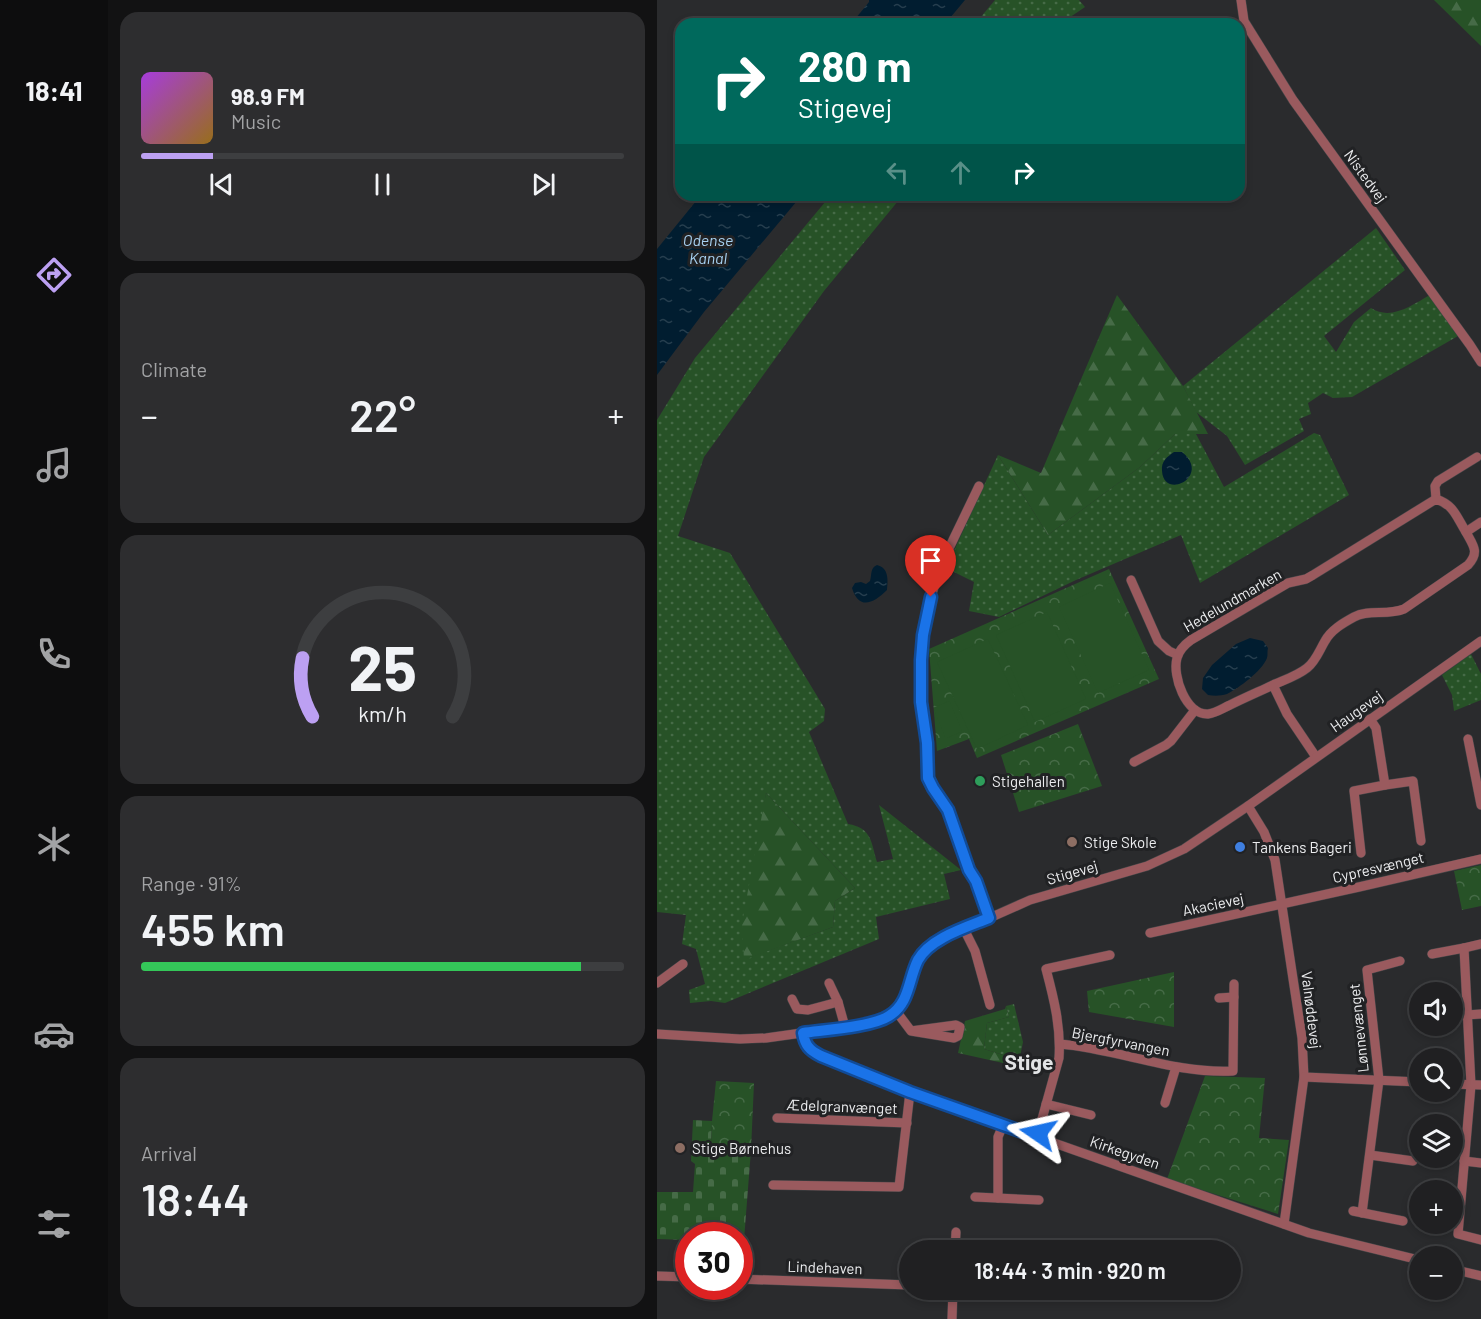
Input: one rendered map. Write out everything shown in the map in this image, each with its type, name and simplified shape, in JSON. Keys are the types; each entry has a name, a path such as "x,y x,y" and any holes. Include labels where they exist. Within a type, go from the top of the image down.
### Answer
{"street":[{"name":"Nistedvej","path":"1241,0 1244,18"},
{"name":"Nistedvej","path":"1245,23 1293,100 1481,362"},
{"path":"1177,657 1176,668 1179,683 1187,701 1195,710 1210,714 1307,668 1316,658 1329,635 1356,616 1404,609 1474,559 1475,550 1466,531 1451,508 1445,502 1436,500 1435,486 1438,481 1477,457"},
{"path":"979,486 941,565 931,597 922,644 921,702 927,743 928,778 948,810 989,918"},
{"name":"Hedelundmarken","path":"1131,580 1158,641 1177,657 1183,646 1191,640 1288,583 1313,575 1334,557 1436,500"},
{"path":"1466,531 1481,522"},
{"name":"Haugevej","path":"1248,806 1481,641"},
{"path":"1273,685 1287,714 1316,757"},
{"path":"1134,762 1166,746 1195,710"},
{"path":"1370,719 1376,728 1385,785"},
{"path":"1468,739 1481,805"},
{"path":"1361,853 1354,791 1413,781 1421,841"},
{"name":"Stigevej","path":"895,1011 905,998 919,959 925,951 940,940 1030,900 1153,864 1184,849 1248,806"},
{"name":"Valnøddevej","path":"1248,806 1264,832 1275,860 1302,1038 1304,1077 1284,1224"},
{"name":"Cypresvænget","path":"1282,904 1481,859"},
{"name":"Akacievej","path":"1150,933 1282,904"},
{"path":"964,928 975,951 990,1005"},
{"path":"1432,954 1481,944"},
{"path":"1464,948 1467,1015 1476,1085 1464,1161 1458,1233 1481,1240"},
{"name":"Bjergfyrvangen","path":"1037,1137 1059,1058 1060,1044 1056,1009 1046,969 1110,954"},
{"name":"Lønnevænget","path":"1379,1080 1367,970 1400,961"},
{"path":"657,983 683,964"},
{"path":"829,984 838,1002 845,1027"},
{"name":"Bjergfyrvangen","path":"1060,1044 1099,1049 1176,1067 1214,1072 1233,1071 1234,984"},
{"path":"1219,998 1234,997"},
{"path":"792,999 797,1009 808,1010 838,1002"},
{"path":"657,1034 740,1039 766,1038 881,1021 895,1011 911,1031"},
{"path":"1463,1015 1481,1014"},
{"name":"Kirkegyden","path":"803,1033 805,1043 811,1051 910,1092 1309,1233 1409,1258"},
{"name":"Bjergfyrvangen","path":"1165,1103 1176,1067"},
{"path":"1304,1077 1409,1082"},
{"path":"1379,1080 1369,1155 1357,1212 1403,1221"},
{"name":"Ædelgranvænget","path":"773,1185 899,1187 910,1092"},
{"path":"1046,1104 1091,1115"},
{"name":"Ædelgranvænget","path":"777,1118 907,1123"},
{"path":"998,1198 998,1137 1003,1125"},
{"path":"1369,1155 1409,1160"},
{"path":"1464,1161 1481,1163"},
{"path":"975,1197 1038,1200"},
{"path":"956,1232 956,1240"},
{"path":"1463,1272 1481,1276"},
{"path":"657,1276 675,1277"},
{"name":"Lindehaven","path":"753,1279 899,1285"},
{"path":"952,1319 953,1300"}],"green space":[{"path":"995,0 1079,0 1085,7 1069,18 980,18"},
{"path":"1434,0 1481,0 1481,46"},
{"path":"826,201 898,201 824,291 704,457 678,536 730,553 825,709 824,721 809,732 848,824 866,833 872,842 877,862 893,859 879,805 961,870 944,874 950,899 876,917 879,939 725,1003 711,1001 690,1003 689,990 705,984 696,949 682,944 686,915 657,912 657,420 695,358","holes":["766,793 855,888 835,901 833,927 745,959"]},
{"path":"1376,228 1405,270 1324,336 1336,352 1354,322 1371,308 1379,312 1394,312 1409,307 1430,295 1458,336 1352,397 1333,398 1323,393 1308,403 1311,414 1299,419 1304,431 1245,465 1227,436 1196,412 1183,386"},
{"path":"1117,295 1183,386 1208,434 1175,434 1140,467 1048,535 998,455 1041,473"},
{"path":"1314,433 1320,435 1349,495 1200,583 1181,535 1076,580 999,617 969,611 974,582 946,568 998,455 1048,535 1140,467 1175,434 1196,434 1224,487"},
{"path":"1109,569 1159,679 977,758 969,739 937,751 929,649"},
{"path":"1110,583 1149,670 1098,693 1059,607"},
{"path":"1047,612 1086,699 1035,722 996,635"},
{"path":"988,639 1028,725 977,749 937,662"},
{"path":"1471,654 1481,674 1481,700 1454,711 1452,695 1442,675"},
{"path":"949,701 962,731 947,738 934,709"},
{"path":"1078,724 1102,786 1019,812 1001,755"},
{"path":"766,793 855,888 835,901 833,927 744,960 742,923"},
{"path":"1481,865 1481,906 1462,910 1454,871"},
{"path":"1174,972 1174,1027 1089,1012 1087,991"},
{"path":"1014,1004 1023,1042 1018,1067 1012,1065 1013,1058 984,1049 987,1023 1009,1017 1006,1006"},
{"path":"1006,1006 1009,1017 987,1023 984,1049 1013,1058 1012,1065 958,1053 965,1021 1005,1009"},
{"path":"1205,1076 1265,1078 1259,1138 1289,1140 1278,1214 1167,1179"},
{"path":"716,1081 754,1083 751,1150 711,1148"},
{"path":"693,1120 712,1121 711,1148 751,1150 745,1222 675,1222 675,1240 657,1239 657,1192 693,1192 695,1164 691,1161"}],"water":[{"path":"869,0 965,0 950,18 856,18"},
{"name":"Odense Kanal","path":"696,201 797,201 704,312 657,375 657,249"},
{"path":"1174,452 1182,452 1190,461 1192,469 1184,482 1170,484 1165,480 1162,468 1167,458"},
{"path":"877,565 886,572 887,590 872,601 863,602 855,595 852,588 855,583 866,584 870,581 872,570"},
{"path":"1250,638 1263,641 1268,648 1264,663 1250,679 1227,694 1208,695 1202,689 1203,678 1212,665 1236,644"}],"place":[{"name":"Stigehallen","path":"980,781"},
{"name":"Stige Skole","path":"1072,842"},
{"name":"Tankens Bageri","path":"1240,847"},
{"name":"Stige Børnehus","path":"680,1148"}],"district":[{"name":"Stige","path":"1029,1061"}],"route":[{"path":"931,597 923,635 921,660 921,702 927,743 928,778 948,810 989,918 931,945 919,959 901,1005 889,1017 873,1023 803,1033 805,1043 811,1051 821,1056 910,1092 1037,1137 1038,1133"}]}
